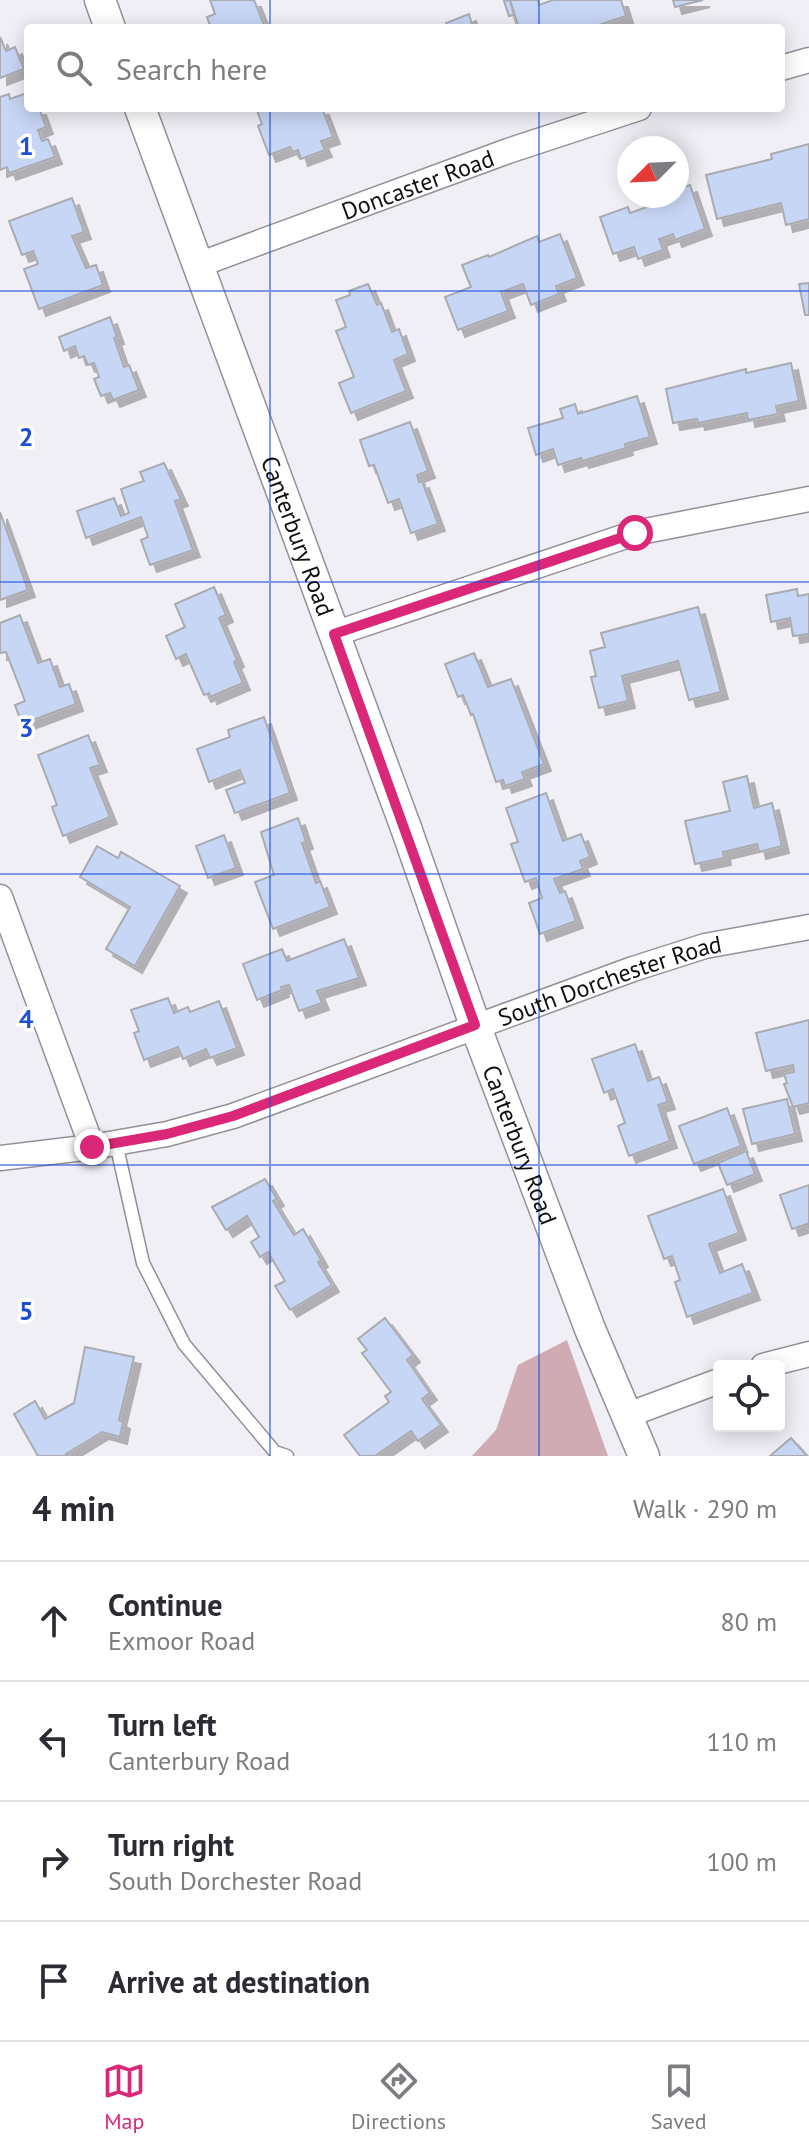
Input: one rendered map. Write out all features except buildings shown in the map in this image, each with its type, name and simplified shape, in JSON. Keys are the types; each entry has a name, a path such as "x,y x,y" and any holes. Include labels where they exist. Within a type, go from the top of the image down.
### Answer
{"street":[{"path":"100,0 109,24"},
{"path":"785,67 809,60"},
{"name":"Canterbury Road","path":"141,112 475,1025 625,1416 644,1456"},
{"name":"Doncaster Road","path":"198,265 523,146 627,112"},
{"path":"334,634 635,533 809,499"},
{"path":"0,897 92,1147"},
{"name":"South Dorchester Road","path":"0,1158 167,1134 233,1116 633,969 705,946 809,927"},
{"path":"785,1360 809,1354"},
{"path":"625,1416 713,1383"}],"lane":[{"path":"116,1143 143,1263 184,1344 275,1452 287,1456"}],"shaded area":[{"path":"567,1340 608,1456 472,1456 496,1430 518,1365"}],"route":[{"path":"92,1147 167,1134 233,1116 475,1025 334,634 635,533"}]}
